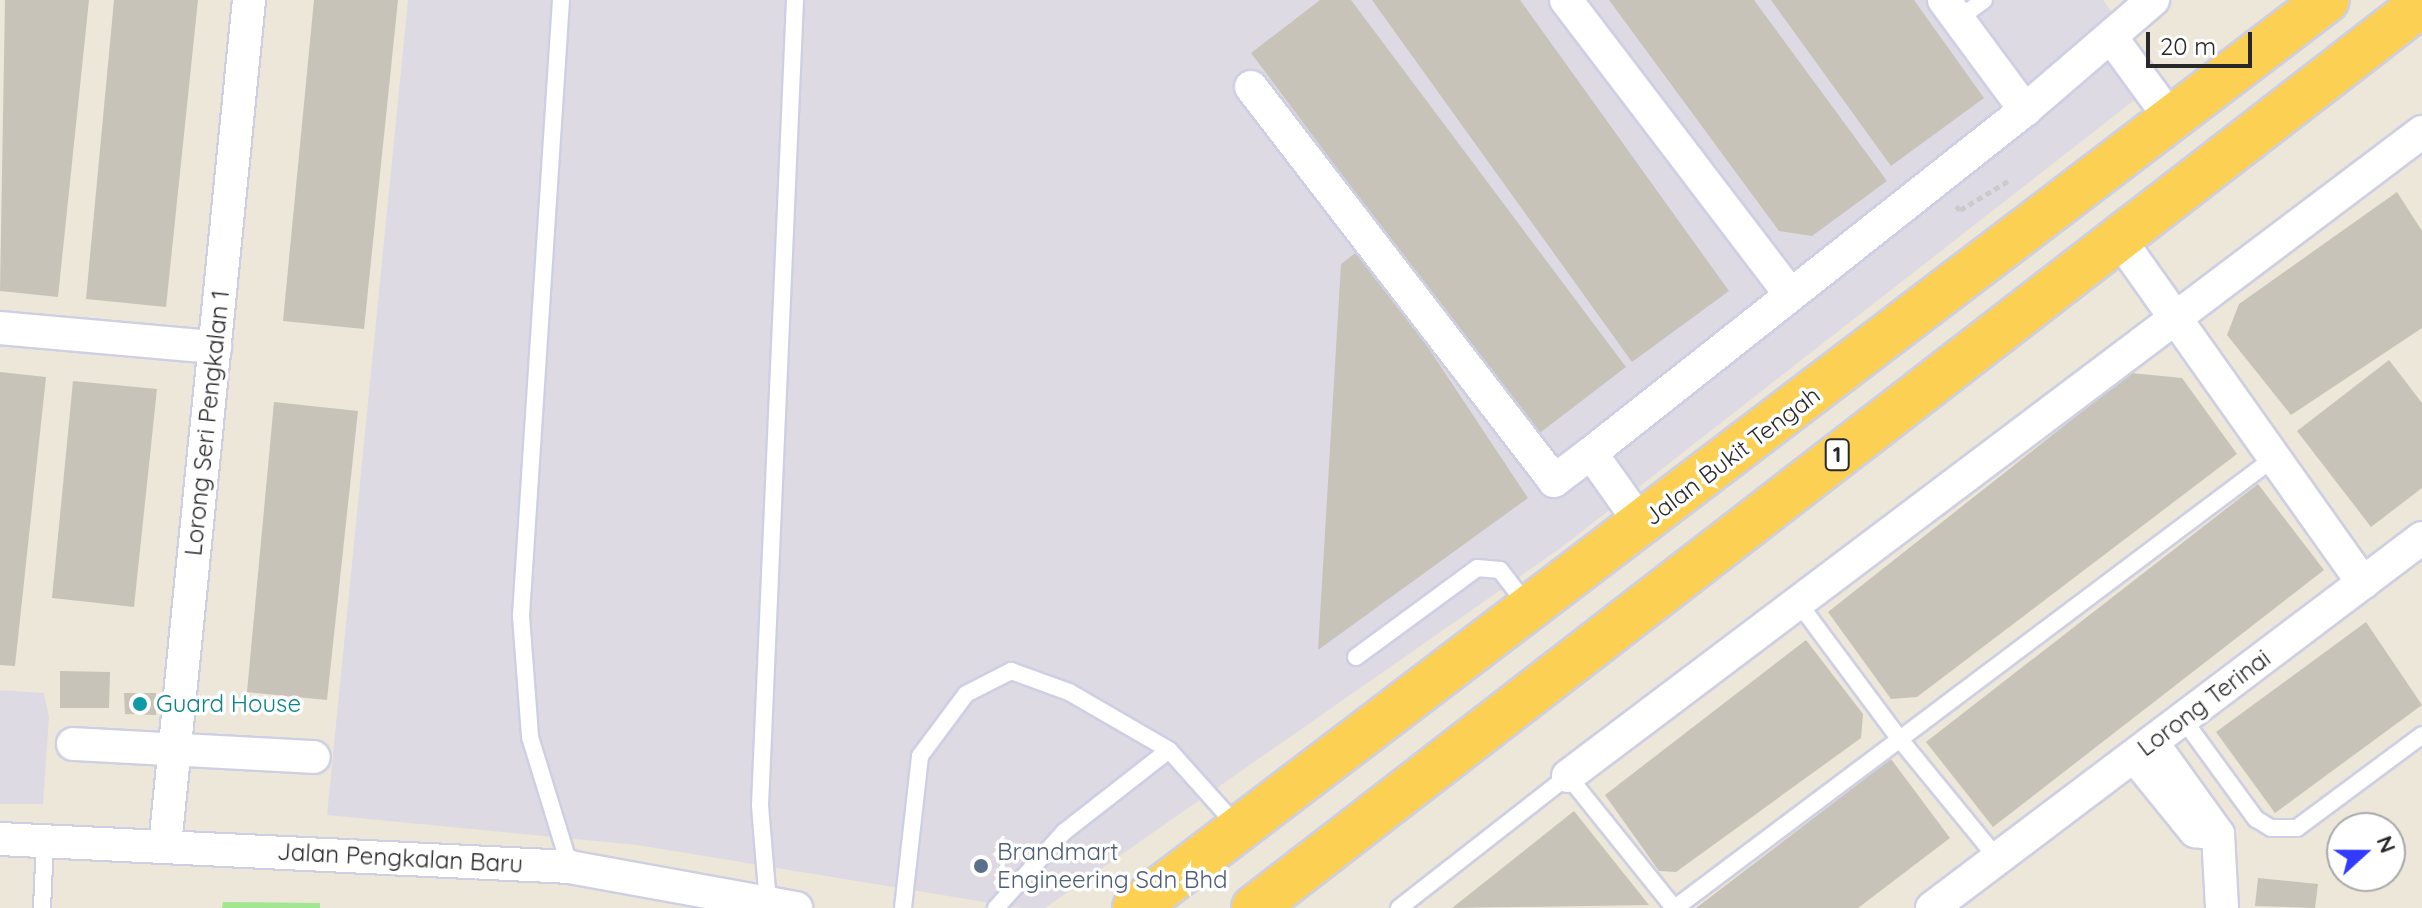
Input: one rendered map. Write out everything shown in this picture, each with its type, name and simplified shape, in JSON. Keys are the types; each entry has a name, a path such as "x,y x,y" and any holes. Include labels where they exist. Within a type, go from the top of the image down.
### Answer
{"highway":[{"name":"Jalan Bukit Tengah","path":"1135,908 1237,826 1530,610 2327,0"},
{"name":"1","path":"1254,908 2422,4"}],"street":[{"name":"Lorong Seri Pengkalan 1","path":"165,846 249,0"},
{"path":"1566,0 1790,294"},
{"path":"1251,87 1554,481 2025,110 2153,0"},
{"path":"1951,9 2025,110"},
{"path":"2111,37 2171,119"},
{"path":"1568,776 1797,601 2176,322 2422,132"},
{"path":"2118,237 2363,583"},
{"path":"0,328 215,347"},
{"path":"1591,453 1642,525"},
{"name":"Lorong Terinai","path":"1948,904 1992,864 2422,538"},
{"path":"73,744 314,757"},
{"path":"2143,749 2218,834 2222,908"},
{"name":"Jalan Pengkalan Baru","path":"0,839 570,867 782,906"}],"lane":[{"path":"561,0 521,616 530,737 570,867"},
{"path":"782,906 760,805 795,0"},
{"path":"1951,9 1984,0"},
{"path":"1399,908 1568,776 1674,908 2274,458"},
{"path":"1356,657 1477,568 1500,570 1530,610"},
{"path":"1797,601 1992,864"},
{"path":"903,908 920,756 966,694 1011,671 1069,692 1169,750 1237,826"},
{"path":"2183,719 2256,819 2271,828 2297,828 2422,735"},
{"path":"996,908 1064,832 1169,750"},
{"path":"42,908 45,841"}],"path":[{"path":"1960,210 2008,181"}],"shaded area":[{"path":"408,0 2103,0 2160,80 1562,547 1045,908 1021,908 637,845 327,815"},
{"path":"0,690 44,693 49,717 43,804 0,804"}],"green space":[{"path":"223,902 320,903 320,908 222,908"}],"building":[{"path":"5,0 89,0 58,297 0,291"},
{"path":"114,0 198,0 166,307 86,299"},
{"path":"314,0 398,0 364,329 283,321"},
{"path":"1320,0 1351,0 1626,367 1537,435 1251,53"},
{"path":"1372,0 1520,0 1729,291 1632,362"},
{"path":"1609,0 1754,0 1887,181 1812,236 1779,231"},
{"path":"1771,0 1914,0 1984,98 1891,166"},
{"path":"2397,192 2422,231 2422,328 2291,415 2227,335 2239,304"},
{"path":"1362,248 1528,498 1318,650 1341,264"},
{"path":"2389,360 2422,403 2422,488 2371,527 2297,431"},
{"path":"0,372 46,377 15,666 0,665"},
{"path":"2131,373 2182,378 2237,454 1917,697 1891,699 1828,612"},
{"path":"73,381 157,389 134,607 52,598"},
{"path":"274,402 358,411 327,700 247,692"},
{"path":"2258,484 2324,570 1993,827 1926,742"},
{"path":"2366,622 2422,705 2275,813 2216,732"},
{"path":"1806,640 1863,714 1861,738 1676,872 1659,871 1605,795"},
{"path":"60,671 110,672 109,708 60,708"},
{"name":"Guard House","path":"124,693 156,693 156,715 125,714"},
{"path":"1891,759 1950,838 1858,908 1696,908"},
{"path":"1574,811 1649,905 1452,908"},
{"path":"2258,878 2318,884 2315,908 2255,906"}],"place":[{"name":"Guard House","path":"140,704"},
{"name":"Brandmart Engineering Sdn Bhd","path":"981,866"}]}
